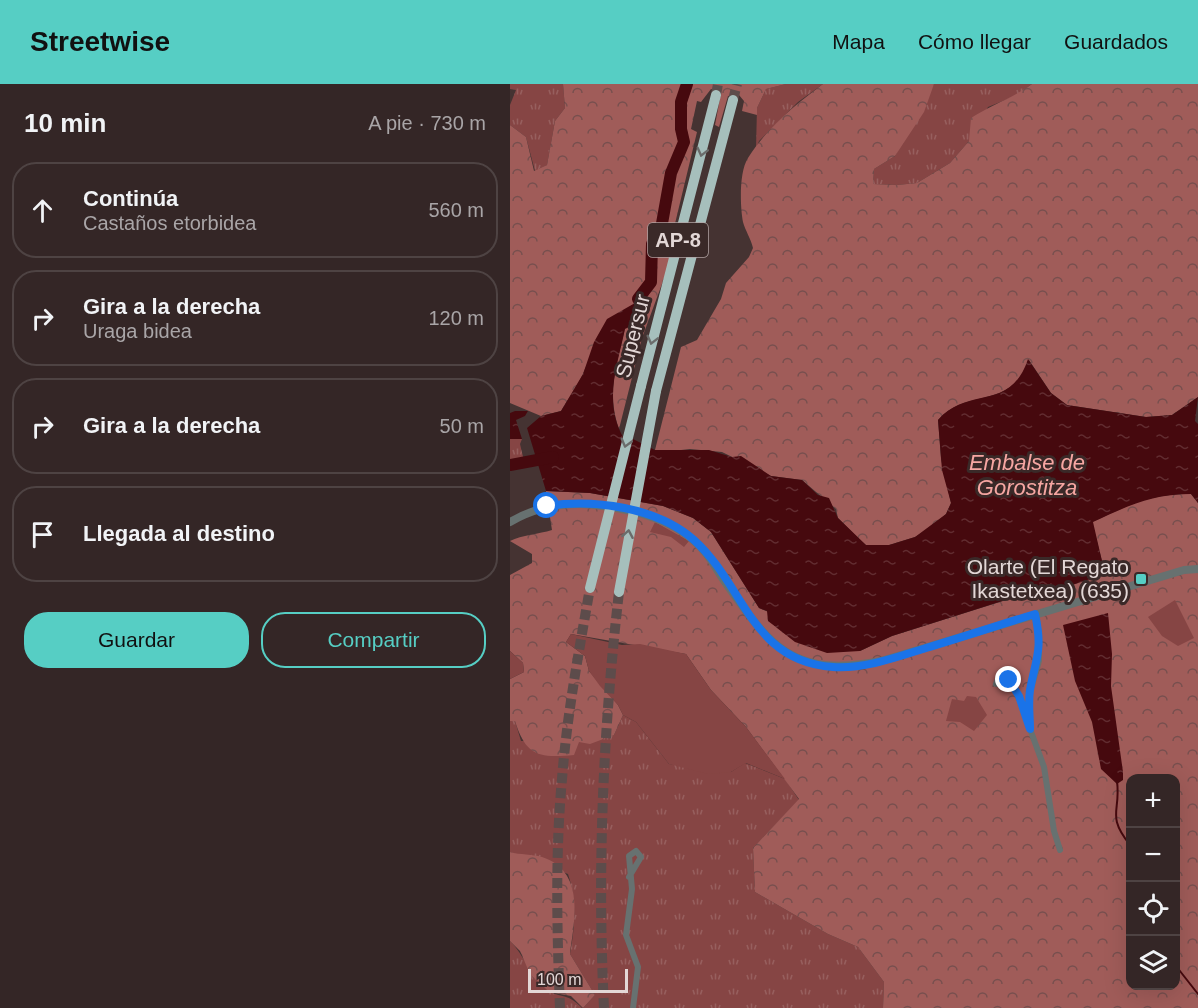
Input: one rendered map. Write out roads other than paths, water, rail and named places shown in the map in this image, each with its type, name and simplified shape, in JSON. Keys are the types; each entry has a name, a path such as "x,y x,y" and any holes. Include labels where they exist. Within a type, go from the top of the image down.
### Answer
{"highway":[{"name":"Supersur","path":"590,588 717,95"},
{"name":"Supersur","path":"619,592 656,391 733,100"}],"street":[{"path":"510,522 547,506 564,504 599,505 652,517 674,526 701,548 762,633 788,654 814,664 853,667 881,662 1184,570 1198,569"},
{"path":"1030,729 1030,692 1039,661 1040,634 1035,614"},
{"path":"996,684 998,679 1006,678 1014,686 1044,767 1054,831 1060,850"},
{"path":"629,877 632,889 626,935 638,967 633,1008"}],"water":[{"name":"Embalse de Gorostitza","path":"635,303 633,325 625,329 614,384 614,412 624,439 633,439 655,450 709,450 732,457 741,456 771,476 802,480 818,495 829,498 838,518 866,545 889,545 915,537 946,514 951,503 942,470 938,420 963,403 1000,393 1011,386 1020,376 1028,359 1051,393 1067,405 1146,417 1172,415 1198,397 1195,421 1198,424 1198,503 1191,494 1164,496 1129,506 1093,522 1102,561 1102,575 1051,592 1046,587 892,636 860,651 827,653 795,642 768,621 767,611 759,608 711,532 693,518 663,506 590,493 546,491 527,428 541,416 561,411 583,374 594,342 607,319"},
{"path":"528,411 525,416 516,420 522,439 510,439 510,413"},
{"path":"1108,613 1112,654 1111,686 1123,772 1123,780 1117,784 1101,769 1092,722 1075,681 1063,625"}],"waterway":[{"path":"638,299 651,282 652,244 661,229 671,173 684,142 681,129 681,102 687,84"},
{"path":"510,465 553,457"},
{"path":"1117,781 1116,820 1126,839"},
{"path":"1180,971 1198,994"}],"tunnel":[{"path":"716,95 718,84"},
{"path":"733,100 737,84"},
{"path":"560,1008 557,893 560,807 570,707 590,588"},
{"path":"604,1008 601,852 605,748 619,592"}],"place":[{"name":"Olarte (El Regato Ikastetxea) (635)","path":"1141,579"}]}
